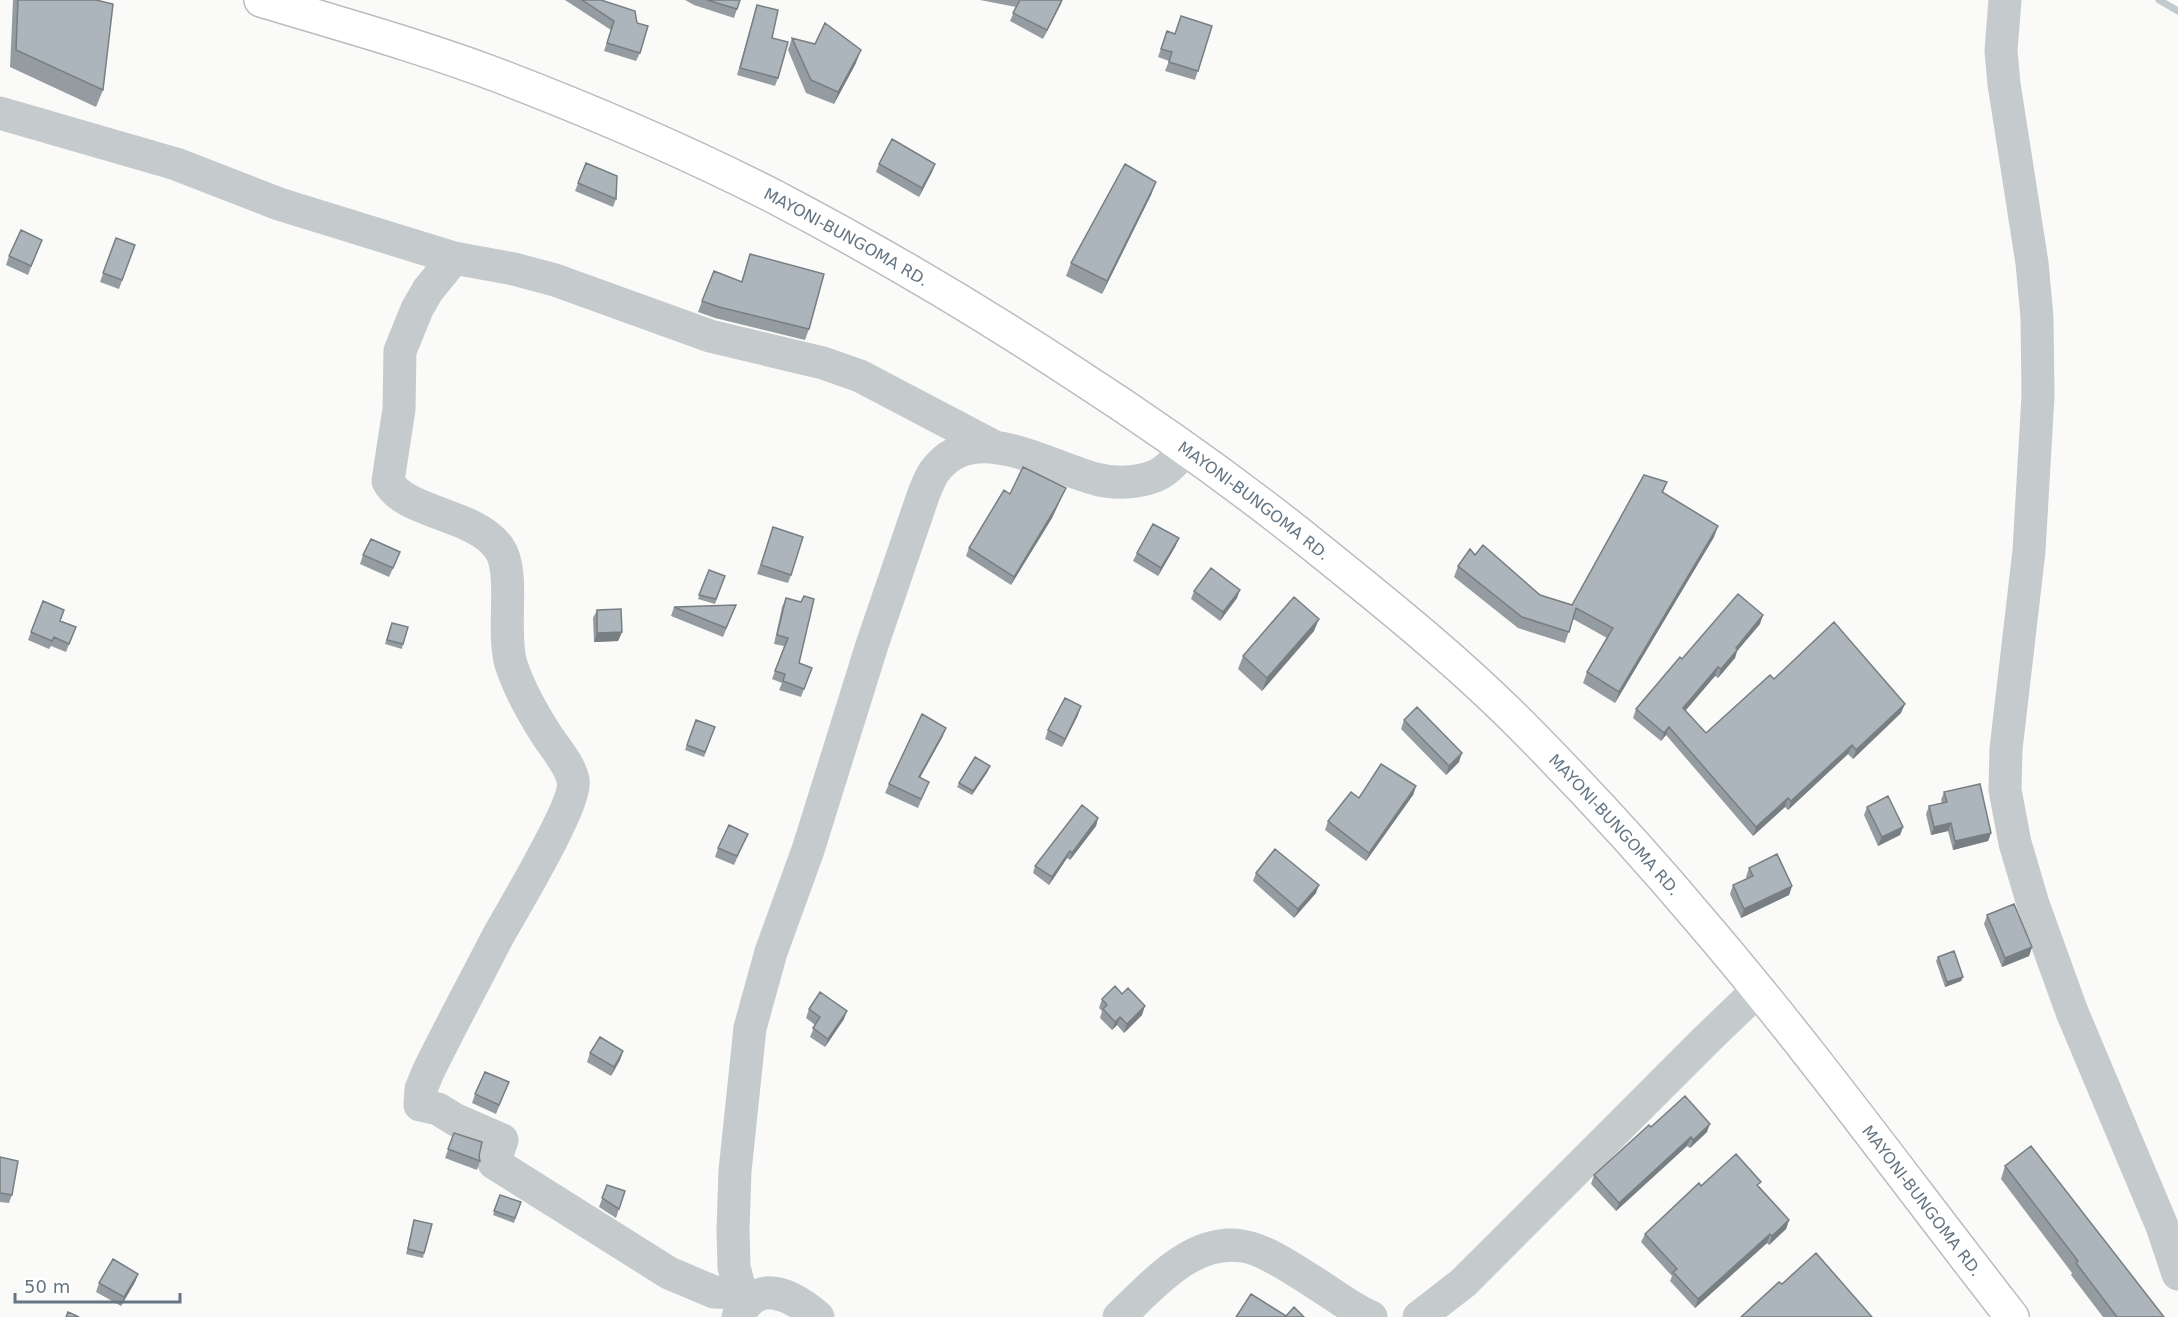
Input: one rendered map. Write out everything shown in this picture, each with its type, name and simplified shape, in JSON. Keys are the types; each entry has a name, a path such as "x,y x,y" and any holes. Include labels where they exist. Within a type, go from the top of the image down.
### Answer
{"main road":[{"name":"MAYONI-BUNGOMA RD.","path":"261,0 493,74 680,152 772,196 936,286 1040,351 1247,492 1372,591 1463,671 1528,732 1636,847 1699,918 1758,990 2012,1317"}],"street":[{"path":"2005,0 2001,51 2004,84 2032,263 2037,317 2038,396 2029,551 2006,748 2005,790 2015,843 2033,904 2072,1012 2149,1195 2178,1274"},
{"path":"0,113 165,160 279,204 454,258 514,269 555,280 710,336 822,363 860,376 997,448"},
{"path":"454,258 428,290 417,309 400,351 399,409 388,481 399,494 482,531 499,547 506,563 506,639 511,663 523,693 568,768 573,785 565,809 545,851 428,1071 421,1089 420,1105 438,1109 456,1120 502,1140 494,1162 669,1273 741,1305"},
{"path":"741,1305 734,1268 735,1171 750,1028 757,996 808,850 876,634 924,493 934,473 946,459 977,446 1019,452 1097,480 1131,481 1158,475 1187,449"},
{"path":"1419,1317 1479,1268 1758,990"},
{"path":"1119,1317 1157,1280 1188,1258 1209,1248 1227,1245 1243,1246 1260,1252 1371,1317"},
{"path":"741,1305 754,1295 764,1292 776,1293 793,1300 818,1317"}],"building":[{"path":"18,0 96,0 113,4 103,90 16,50"},
{"path":"582,0 601,0 635,11 637,23 648,26 640,53 607,43 614,21"},
{"path":"707,0 740,0 737,9"},
{"path":"1020,0 1062,0 1047,30 1013,13"},
{"path":"757,5 778,10 772,38 788,42 778,78 740,68"},
{"path":"1181,16 1212,26 1198,71 1169,62 1172,52 1161,49 1167,31 1175,34"},
{"path":"825,23 861,50 838,92 811,80 792,38 815,44"},
{"path":"892,139 935,164 922,188 879,164"},
{"path":"586,163 617,176 616,199 578,183"},
{"path":"1125,164 1156,182 1107,281 1071,263"},
{"path":"21,230 42,240 31,266 9,256"},
{"path":"116,238 135,245 122,280 103,273"},
{"path":"750,254 824,274 809,329 702,301 714,271 742,282"},
{"path":"1023,467 1066,488 1014,577 969,548 1004,490 1010,494"},
{"path":"1644,475 1667,482 1662,492 1718,526 1619,692 1587,672 1613,628 1576,608 1569,632 1522,617 1458,566 1470,549 1475,555 1483,545 1540,595 1572,605"},
{"path":"1153,524 1179,538 1161,568 1137,553"},
{"path":"773,527 803,537 791,575 761,565"},
{"path":"371,539 400,552 393,568 363,555"},
{"path":"1211,568 1240,590 1223,612 1194,591"},
{"path":"709,570 725,576 716,599 699,595"},
{"path":"1738,594 1763,615 1721,669 1718,667 1683,708 1706,733 1770,675 1774,679 1834,622 1905,704 1856,750 1852,745 1791,801 1788,798 1756,827 1669,727 1664,733 1636,709"},
{"path":"804,596 814,599 799,663 812,668 804,689 783,681 785,674 775,671 788,638 777,635 786,598 801,602"},
{"path":"1294,597 1319,619 1267,678 1243,656"},
{"path":"43,601 64,610 60,621 76,627 69,644 54,637 52,641 31,632"},
{"path":"736,605 726,628 674,607"},
{"path":"621,609 622,632 597,633 597,610"},
{"path":"392,623 408,627 403,644 387,640"},
{"path":"1065,698 1081,706 1065,739 1048,730"},
{"path":"1417,707 1462,753 1449,766 1404,720"},
{"path":"922,714 946,728 919,777 929,782 921,799 889,784"},
{"path":"696,720 715,727 705,752 687,745"},
{"path":"975,757 990,766 973,791 959,783"},
{"path":"1381,764 1416,786 1369,853 1328,821 1351,792 1359,798"},
{"path":"1980,784 1991,833 1955,841 1951,823 1934,827 1929,806 1947,802 1944,792"},
{"path":"1888,796 1903,827 1882,837 1867,807"},
{"path":"1082,805 1098,818 1052,877 1035,866"},
{"path":"729,825 748,834 737,856 718,848"},
{"path":"1275,849 1319,885 1298,909 1256,873"},
{"path":"1777,854 1792,886 1744,909 1733,885 1753,876 1749,868"},
{"path":"2014,904 2032,947 2005,958 1987,915"},
{"path":"1954,951 1963,977 1947,982 1938,957"},
{"path":"1115,986 1122,994 1128,988 1145,1006 1127,1024 1120,1017 1115,1022 1103,1009 1107,1005 1102,999"},
{"path":"820,992 847,1011 828,1039 813,1028 820,1017 809,1009"},
{"path":"600,1037 623,1051 614,1067 590,1053"},
{"path":"485,1072 509,1082 499,1105 475,1094"},
{"path":"1685,1096 1710,1124 1693,1140 1691,1137 1619,1203 1594,1175"},
{"path":"454,1133 482,1142 480,1161 448,1149"},
{"path":"2031,1146 2164,1317 2117,1317 2076,1263 2078,1261 2005,1166"},
{"path":"1736,1154 1761,1182 1757,1185 1789,1220 1772,1236 1770,1234 1698,1299 1673,1272 1677,1269 1645,1234 1699,1183 1701,1186"},
{"path":"0,1157 18,1161 12,1195 0,1193"},
{"path":"607,1185 625,1191 619,1209 602,1198"},
{"path":"500,1195 521,1202 515,1218 494,1211"},
{"path":"414,1220 432,1224 424,1253 408,1249"},
{"path":"1816,1253 1872,1317 1741,1317 1779,1282 1782,1284"},
{"path":"113,1259 138,1274 124,1297 99,1283"},
{"path":"1251,1294 1286,1316 1294,1307 1304,1317 1236,1317"},
{"path":"68,1312 79,1317 66,1317"}],"waterway":[{"path":"2159,0 2178,11"}]}
